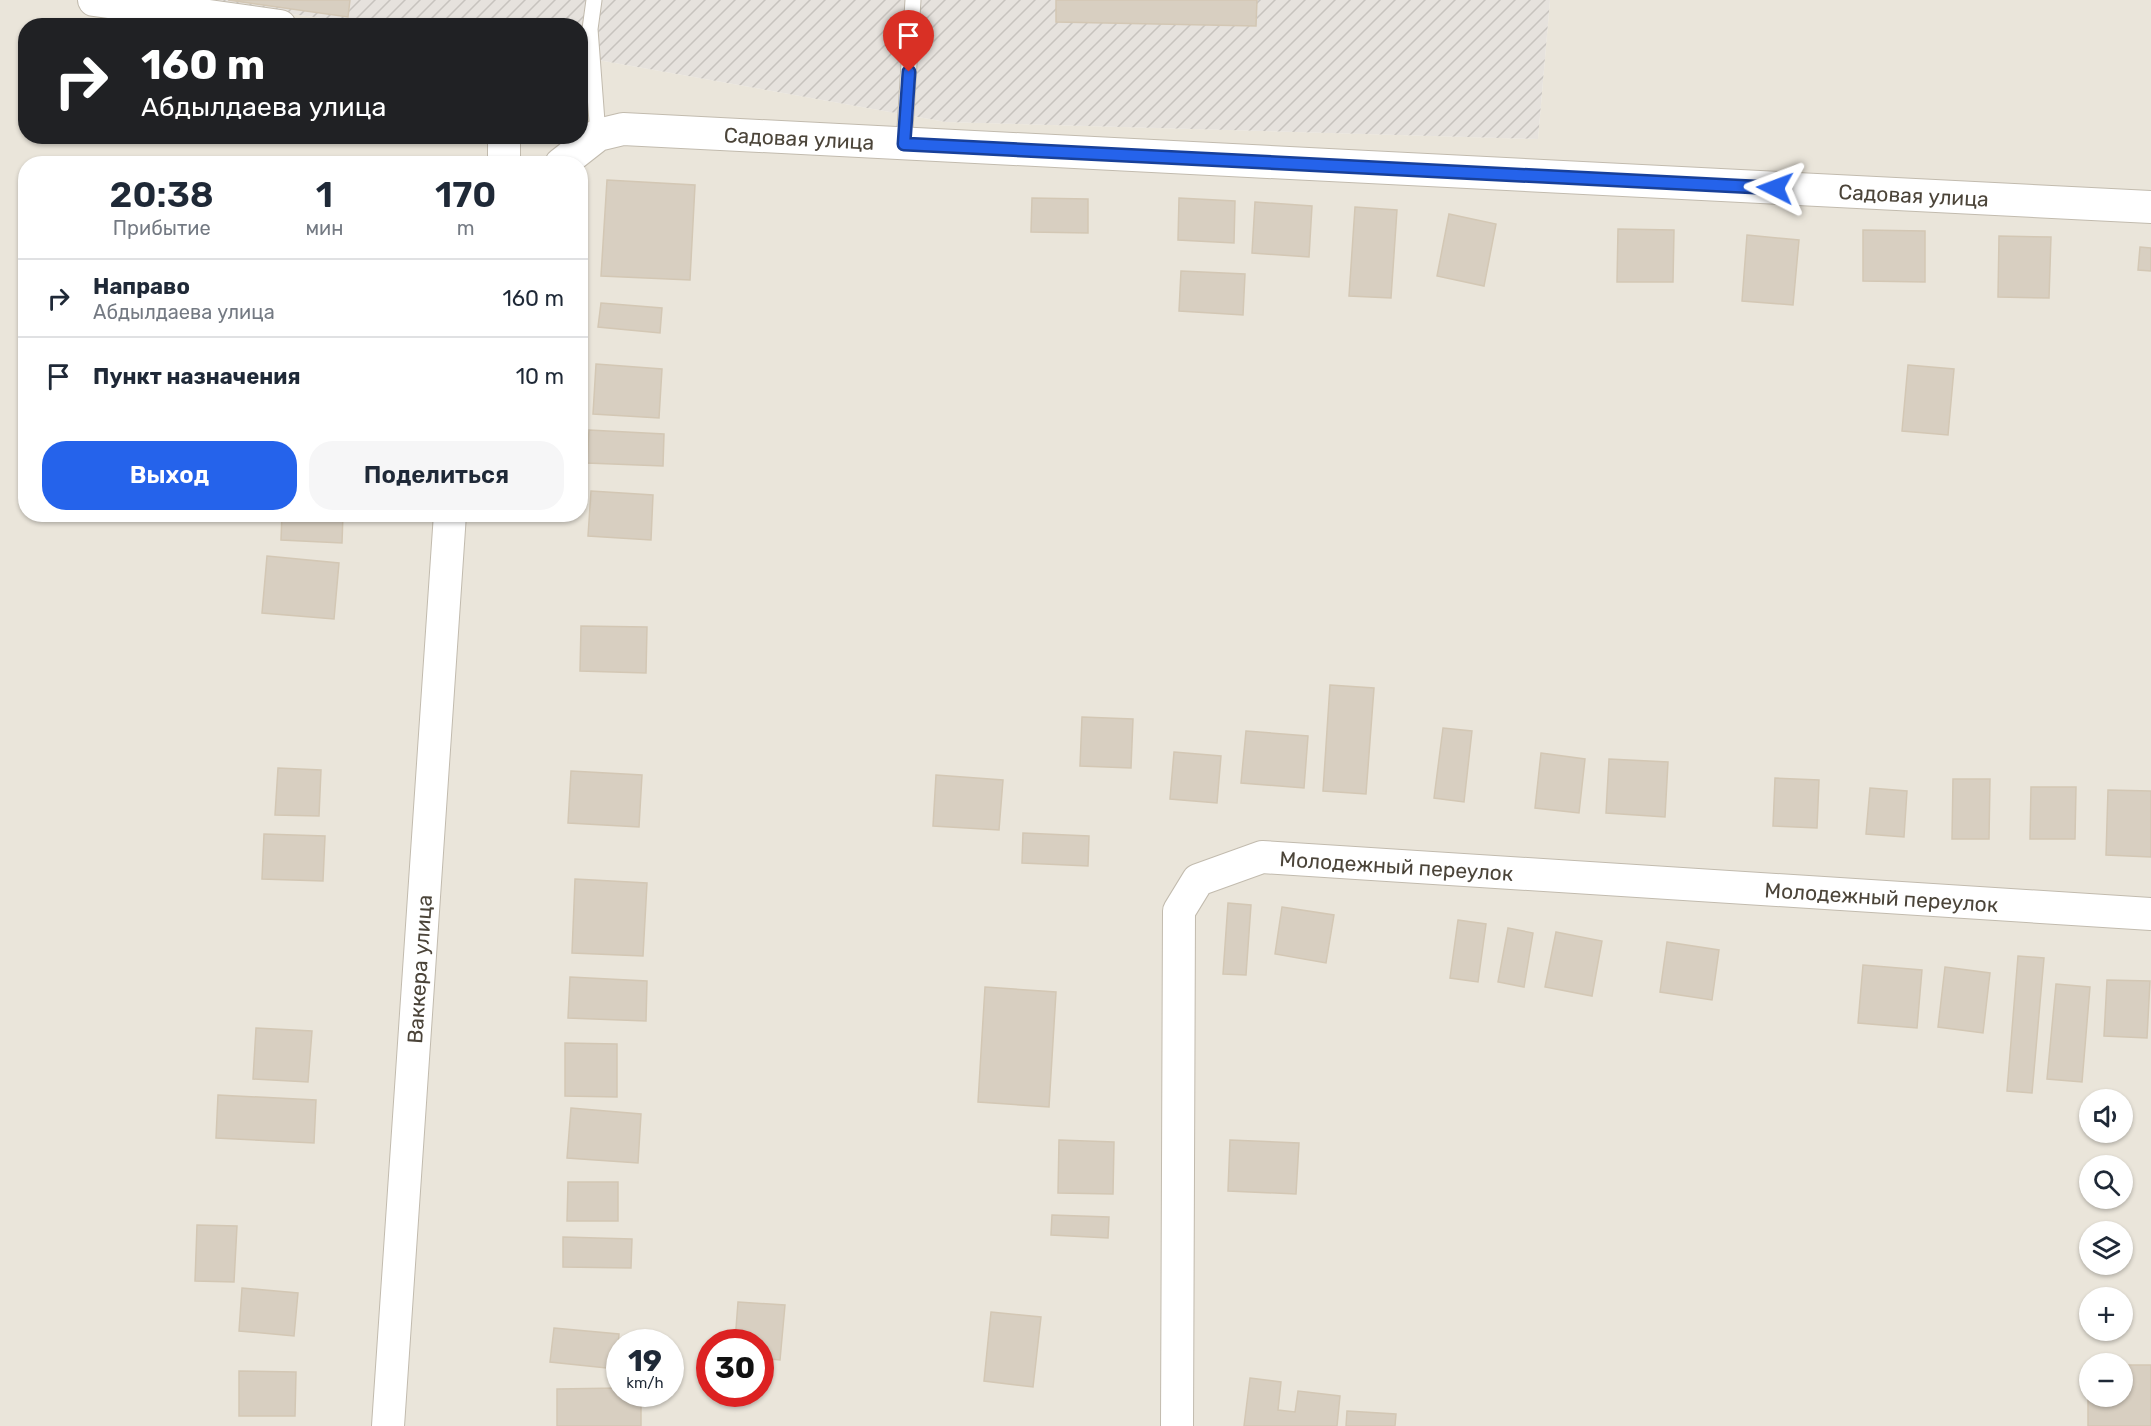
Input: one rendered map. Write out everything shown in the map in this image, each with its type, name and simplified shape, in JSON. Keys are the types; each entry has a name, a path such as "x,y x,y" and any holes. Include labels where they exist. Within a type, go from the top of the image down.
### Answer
{"street":[{"path":"94,0 223,18"},
{"name":"Садовая улица","path":"589,130 623,129 2151,207"},
{"path":"568,156 577,144"},
{"name":"Ваккера улица","path":"388,1426 449,522"},
{"name":"Молодежный переулок","path":"1177,1426 1179,911 1198,880 1262,857 2151,914"}],"lane":[{"path":"589,130 590,29 594,0"},
{"path":"904,144 913,0"}],"shaded area":[{"path":"0,0 178,0 323,18 18,18 18,144 588,144 588,58 946,122 1538,139 1550,0 2151,0 2151,1426 0,1426"},
{"path":"178,0 1550,0 1538,139 946,122 588,58 588,18 323,18"}],"building":[{"path":"228,0 350,0 348,17"},
{"path":"1056,0 1257,0 1256,26 1056,22"},
{"path":"607,180 695,185 690,280 601,276"},
{"path":"1032,198 1088,199 1088,233 1031,232"},
{"path":"1179,198 1235,201 1234,243 1178,240"},
{"path":"1255,202 1312,206 1309,257 1252,253"},
{"path":"1355,207 1397,210 1391,298 1349,296"},
{"path":"1449,214 1496,224 1484,286 1437,276"},
{"path":"1618,229 1674,230 1673,282 1617,282"},
{"path":"1863,230 1925,231 1925,282 1863,281"},
{"path":"1747,235 1799,240 1793,305 1742,301"},
{"path":"1999,236 2051,237 2049,298 1998,297"},
{"path":"2140,247 2151,248 2151,271 2138,270"},
{"path":"1181,271 1245,274 1243,315 1179,311"},
{"path":"601,303 662,308 660,333 598,327"},
{"path":"596,364 662,369 659,418 593,414"},
{"path":"1908,365 1954,369 1948,435 1902,431"},
{"path":"589,430 664,434 663,466 588,463"},
{"path":"591,491 653,495 651,540 588,536"},
{"path":"282,522 343,522 342,543 281,540"},
{"path":"267,556 339,563 334,619 262,613"},
{"path":"581,626 647,627 646,673 580,671"},
{"path":"1330,685 1374,688 1366,794 1323,791"},
{"path":"1082,717 1133,719 1131,768 1080,766"},
{"path":"1443,728 1472,731 1464,802 1434,798"},
{"path":"1246,731 1308,736 1304,788 1241,783"},
{"path":"1174,752 1221,756 1217,803 1170,799"},
{"path":"1541,753 1585,759 1579,813 1535,808"},
{"path":"1609,759 1668,762 1665,817 1606,813"},
{"path":"278,768 321,770 319,816 275,815"},
{"path":"571,771 642,775 639,827 568,823"},
{"path":"936,775 1003,780 999,830 933,826"},
{"path":"1775,778 1819,780 1817,828 1773,826"},
{"path":"1953,779 1990,779 1989,839 1952,839"},
{"path":"2031,787 2076,787 2075,839 2030,839"},
{"path":"1870,788 1907,791 1904,837 1866,834"},
{"path":"2108,790 2151,791 2151,857 2106,855"},
{"path":"1023,833 1089,836 1088,866 1022,863"},
{"path":"264,834 325,836 323,881 262,879"},
{"path":"575,879 647,883 643,956 572,953"},
{"path":"1228,903 1251,905 1246,975 1223,974"},
{"path":"1282,907 1334,915 1326,963 1275,954"},
{"path":"1458,920 1486,924 1478,982 1450,978"},
{"path":"1508,928 1533,933 1524,987 1498,982"},
{"path":"1556,932 1602,941 1592,996 1545,987"},
{"path":"1667,942 1719,950 1712,1000 1660,992"},
{"path":"2018,956 2044,958 2032,1093 2007,1091"},
{"path":"1863,965 1922,970 1917,1028 1858,1023"},
{"path":"1945,967 1990,973 1983,1033 1938,1027"},
{"path":"570,977 647,981 646,1021 568,1018"},
{"path":"2107,980 2150,981 2147,1038 2104,1036"},
{"path":"2056,984 2090,987 2082,1082 2047,1079"},
{"path":"985,987 1056,992 1049,1107 978,1102"},
{"path":"256,1028 312,1031 308,1082 253,1079"},
{"path":"565,1043 617,1044 617,1097 565,1096"},
{"path":"218,1095 316,1100 314,1143 216,1138"},
{"path":"571,1108 641,1114 638,1163 567,1158"},
{"path":"1059,1140 1114,1142 1113,1194 1058,1193"},
{"path":"1230,1140 1299,1143 1296,1194 1228,1191"},
{"path":"568,1182 618,1182 618,1221 567,1221"},
{"path":"1052,1215 1109,1217 1108,1238 1051,1235"},
{"path":"197,1225 237,1226 234,1282 195,1281"},
{"path":"563,1237 632,1239 631,1268 563,1267"},
{"path":"242,1288 298,1293 294,1336 239,1331"},
{"path":"738,1302 785,1305 780,1360 774,1359 774,1329 736,1329"},
{"path":"991,1312 1041,1317 1033,1387 984,1381"},
{"path":"554,1328 606,1333 606,1368 550,1362"},
{"path":"2133,1365 2151,1365 2151,1426 2088,1426 2088,1407 2133,1407"},
{"path":"239,1371 296,1372 295,1416 239,1416"},
{"path":"1250,1378 1281,1382 1278,1410 1295,1412 1298,1391 1340,1396 1337,1426 1244,1426"},
{"path":"606,1388 606,1407 641,1407 641,1426 557,1426 557,1389"},
{"path":"1347,1411 1396,1414 1395,1426 1346,1426"}],"route":[{"path":"909,72 904,144 1775,188"}]}
